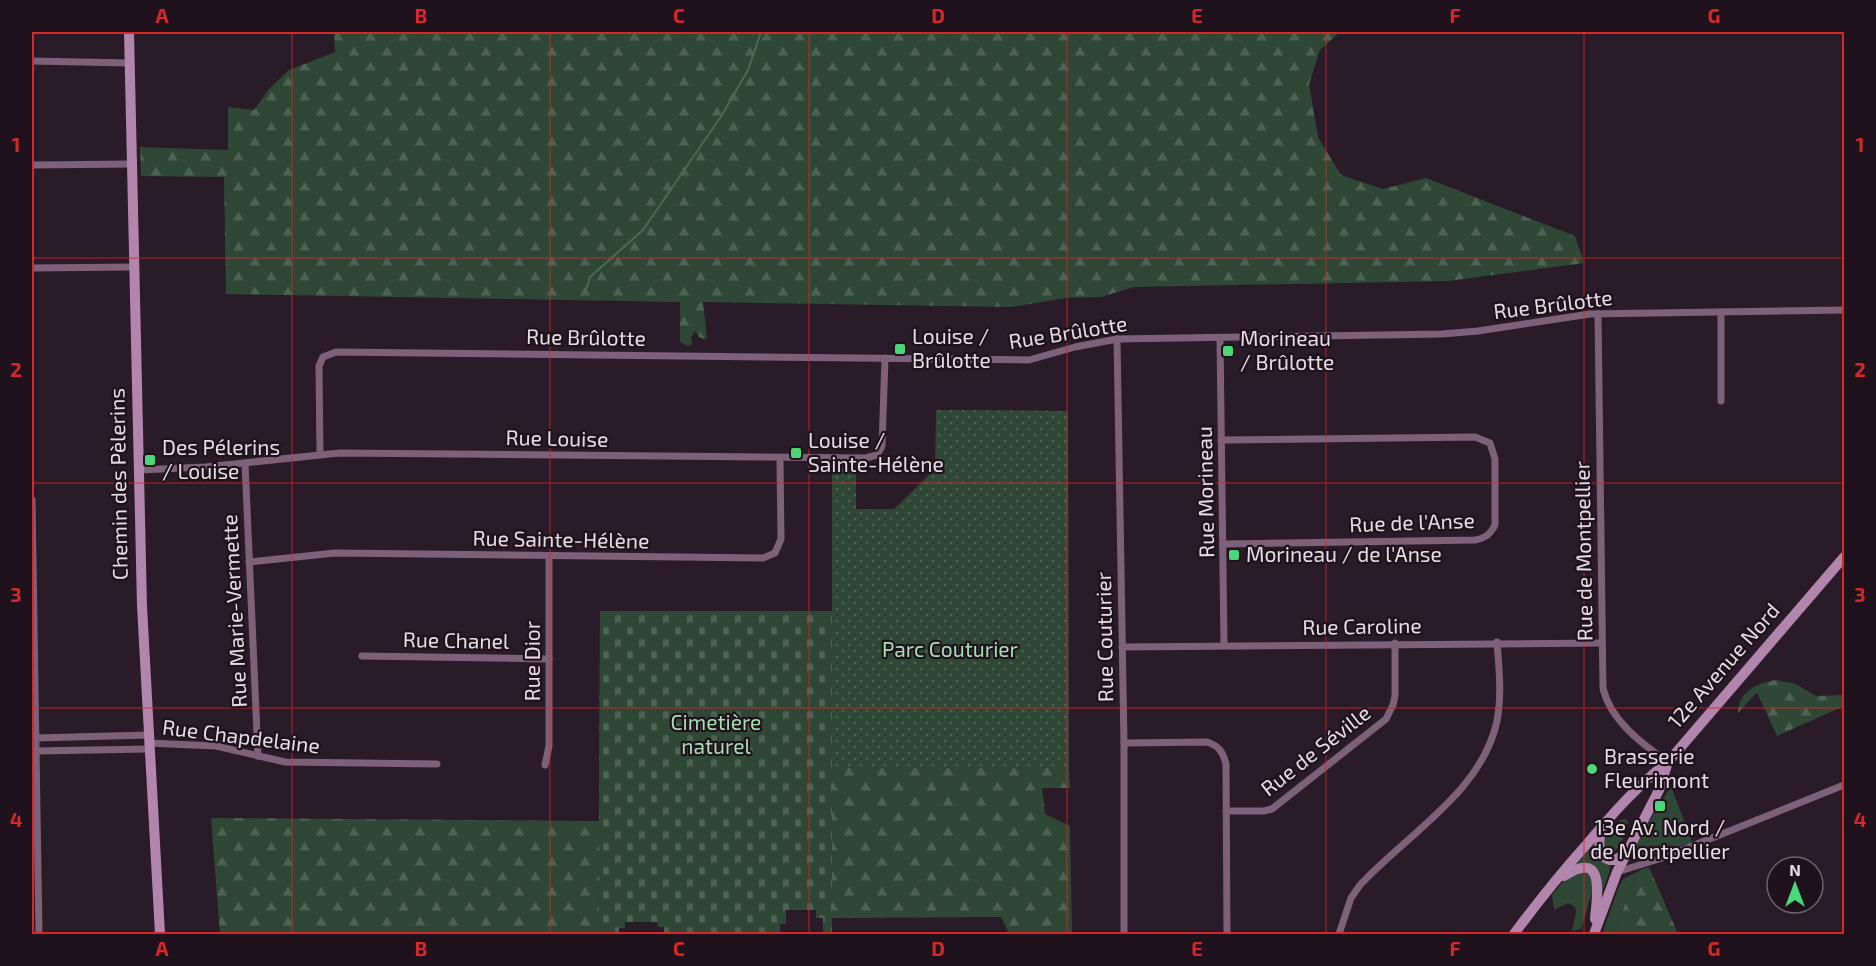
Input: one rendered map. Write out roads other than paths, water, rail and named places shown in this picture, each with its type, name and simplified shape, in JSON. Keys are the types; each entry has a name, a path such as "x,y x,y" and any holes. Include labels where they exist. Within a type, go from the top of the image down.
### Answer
{"street":[{"name":"Chemin des Pèlerins","path":"129,32 148,742 160,934"},
{"path":"32,60 130,63"},
{"path":"32,165 132,164"},
{"path":"32,268 134,267"},
{"name":"Rue Brûlotte","path":"320,454 320,366 323,357 336,352 1029,360 1084,344 1117,339 1460,333 1598,314 1845,310"},
{"path":"1721,312 1721,401"},
{"name":"Rue de Montpellier","path":"1598,314 1604,688 1609,707 1643,744 1668,762"},
{"name":"Rue Morineau","path":"1220,338 1224,645"},
{"name":"Rue Couturier","path":"1117,339 1124,743 1124,934"},
{"name":"Rue Louise","path":"139,470 205,467 359,452 860,459 877,455 882,446 885,358"},
{"name":"Rue de l'Anse","path":"1221,440 1475,437 1490,443 1495,459 1495,525 1485,538 1223,544"},
{"name":"Rue Sainte-Hélène","path":"249,561 335,553 769,557 779,548 781,539 780,459"},
{"name":"Rue Marie-Vermette","path":"245,463 258,756"},
{"path":"32,500 36,738 34,848 39,934"},
{"name":"Rue Dior","path":"545,765 549,746 549,556"},
{"name":"12e Avenue Nord","path":"1514,934 1601,827 1642,782 1668,762 1845,557"},
{"path":"1339,934 1352,898 1360,885 1460,790 1482,759 1493,735 1498,710 1497,642"},
{"name":"Rue Caroline","path":"1122,646 1602,643"},
{"name":"Rue de Séville","path":"1227,811 1272,809 1386,719 1394,705 1395,644"},
{"name":"Rue Chanel","path":"362,656 549,659"},
{"path":"36,738 148,742"},
{"path":"36,751 148,742"},
{"name":"Rue Chapdelaine","path":"148,742 206,745 285,762 437,764"},
{"path":"1124,743 1207,742 1215,744 1223,754 1227,811 1227,934"},
{"path":"1593,934 1617,872 1659,790 1668,762"},
{"path":"1617,872 1662,858 1845,785"},
{"path":"1601,827 1599,847 1601,854 1609,861 1626,853"},
{"path":"1554,882 1576,869 1586,869 1595,875 1598,890 1593,934"}],"waterway":[{"path":"586,290 590,277 643,230 722,115 748,70 761,32"}],"place":[{"name":"Louise / Brûlotte","path":"900,349"},
{"name":"Morineau / Brûlotte","path":"1228,351"},
{"name":"Louise / Sainte-Hélène","path":"796,453"},
{"name":"Des Pélerins / Louise","path":"150,460"},
{"name":"Morineau / de l'Anse","path":"1234,555"},
{"name":"Brasserie Fleurimont","path":"1592,769"},
{"name":"13e Av. Nord / de Montpellier","path":"1660,806"}],"park label":[{"name":"Parc Couturier","path":"950,650"},
{"name":"Cimetière naturel","path":"716,735"}]}
